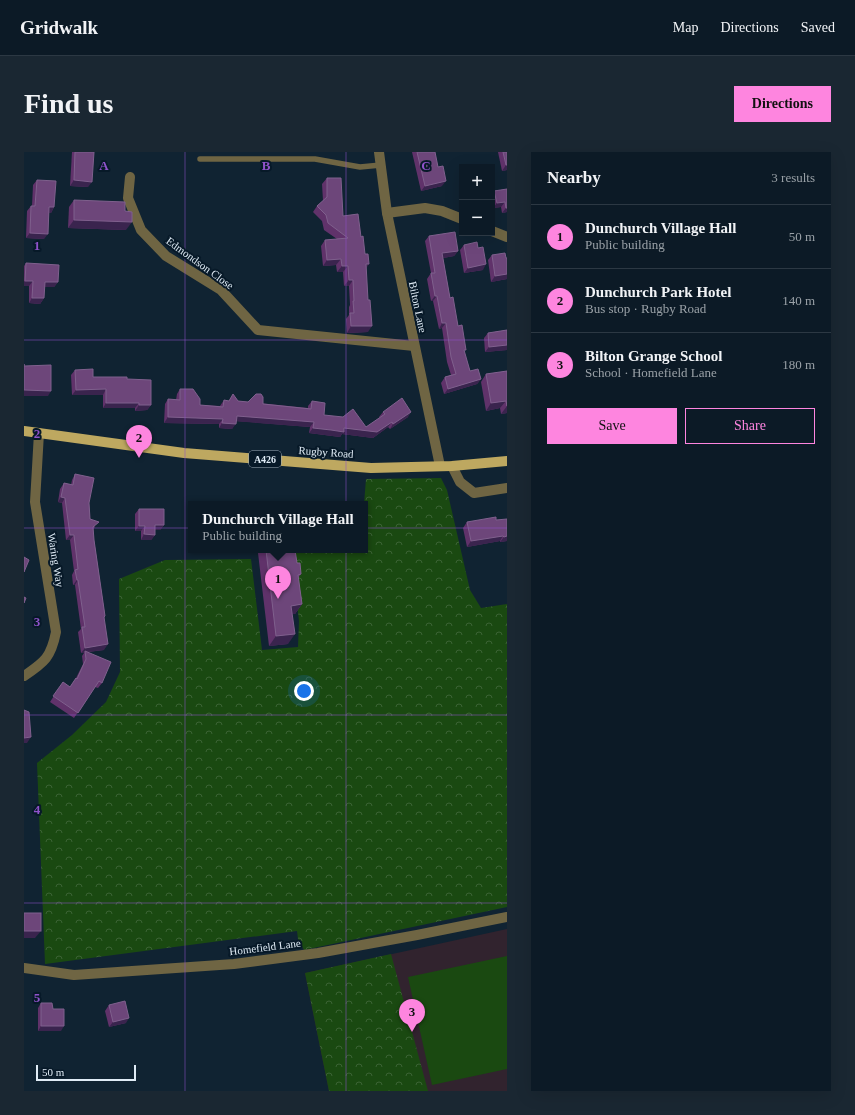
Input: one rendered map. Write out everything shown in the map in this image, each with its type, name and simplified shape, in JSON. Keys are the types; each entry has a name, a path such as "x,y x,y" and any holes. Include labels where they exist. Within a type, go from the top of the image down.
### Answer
{"main road":[{"name":"Rugby Road","path":"24,431 184,453 371,468 452,466 507,461"}],"street":[{"name":"Bilton Lane","path":"379,152 387,213 440,466"},
{"name":"Edmondson Close","path":"130,176 128,198 141,230 166,256 221,290 258,330 414,346"},
{"path":"387,213 425,208 442,211 459,218"},
{"path":"495,232 507,237"},
{"name":"Waring Way","path":"24,676 42,664 46,659 53,647 56,632 35,502 40,434"},
{"path":"452,466 460,482 474,493 507,488"},
{"name":"Homefield Lane","path":"24,968 74,975 234,964 318,953 507,917"}],"lane":[{"path":"200,159 315,159 360,167 381,165"}],"shaded area":[{"path":"507,929 507,1091 329,1091 305,973"}],"green space":[{"path":"441,478 447,490 470,590 481,608 507,604 507,907 304,950 298,939 297,931 45,964 37,763 72,735 106,702 120,672 119,579 165,560 251,559 262,650 298,647 299,621 291,553 368,553 368,501 364,501 366,479"},
{"path":"391,954 428,1091 329,1091 305,973"},
{"path":"507,956 507,1069 432,1085 408,977"}],"building":[{"path":"75,152 94,152 92,182 74,180"},
{"path":"417,152 435,152 438,167 443,166 446,181 425,186"},
{"path":"503,152 507,152 507,165 506,165"},
{"path":"327,178 341,178 343,216 358,214 365,254 368,254 369,264 366,264 368,300 370,300 372,326 351,326 350,313 354,313 353,280 349,280 348,266 342,266 341,259 327,260 325,240 348,238 328,223 326,215 317,206 327,197"},
{"path":"37,180 56,181 54,207 49,207 48,234 30,233 31,206 35,206"},
{"path":"507,189 507,208 505,202 497,203 495,191"},
{"path":"74,200 125,202 125,211 132,212 132,222 74,220"},
{"path":"455,232 458,251 442,253 450,298 453,297 458,326 462,325 466,350 464,350 470,371 478,369 481,379 448,389 445,377 456,374 451,357 446,323 442,323 437,296 435,296 431,273 435,273 429,236"},
{"path":"477,242 478,248 483,247 486,264 468,268 464,245"},
{"path":"505,253 507,258 507,274 495,276 492,255"},
{"path":"26,263 59,265 58,282 45,282 44,298 32,298 33,281 25,281"},
{"path":"507,330 507,345 489,347 488,333"},
{"path":"51,365 51,391 24,390 24,366"},
{"path":"93,369 93,377 127,377 127,379 151,380 151,405 139,405 139,403 106,403 106,389 76,390 75,370"},
{"path":"507,371 507,406 506,401 491,403 486,374"},
{"path":"180,389 193,389 200,399 200,405 223,407 224,400 229,401 233,394 238,401 248,402 256,394 261,394 263,397 263,404 311,409 312,401 325,403 324,415 343,417 353,409 366,427 385,414 383,412 402,398 411,412 393,424 392,422 377,432 344,428 344,432 313,428 314,422 237,416 236,424 222,423 223,419 168,417 168,399 180,400"},
{"path":"75,474 94,478 89,503 90,519 99,522 93,527 108,644 85,648 82,627 85,627 78,580 75,570 78,569 74,535 70,535 65,498 61,497 64,483 73,485"},
{"path":"139,509 164,509 164,525 155,525 155,535 144,534 145,526 139,526"},
{"path":"496,517 496,520 507,519 507,536 471,541 467,522"},
{"path":"266,553 295,553 297,563 300,563 301,574 298,575 302,604 291,606 295,634 276,636"},
{"path":"24,557 29,560 24,572"},
{"path":"85,651 111,662 102,683 99,681 78,713 53,696 63,682 70,687 76,678 77,679 86,659"},
{"path":"24,710 29,712 31,737 24,738"},
{"path":"24,913 41,913 41,931 24,931"},
{"path":"125,1001 129,1018 113,1022 109,1005"},
{"path":"41,1003 52,1003 53,1009 64,1009 64,1026 41,1026"}],"place":[{"name":"Dunchurch Park Hotel","path":"139,458"},
{"name":"Dunchurch Village Hall","path":"278,599"},
{"name":"Bilton Grange School","path":"412,1032"}]}
